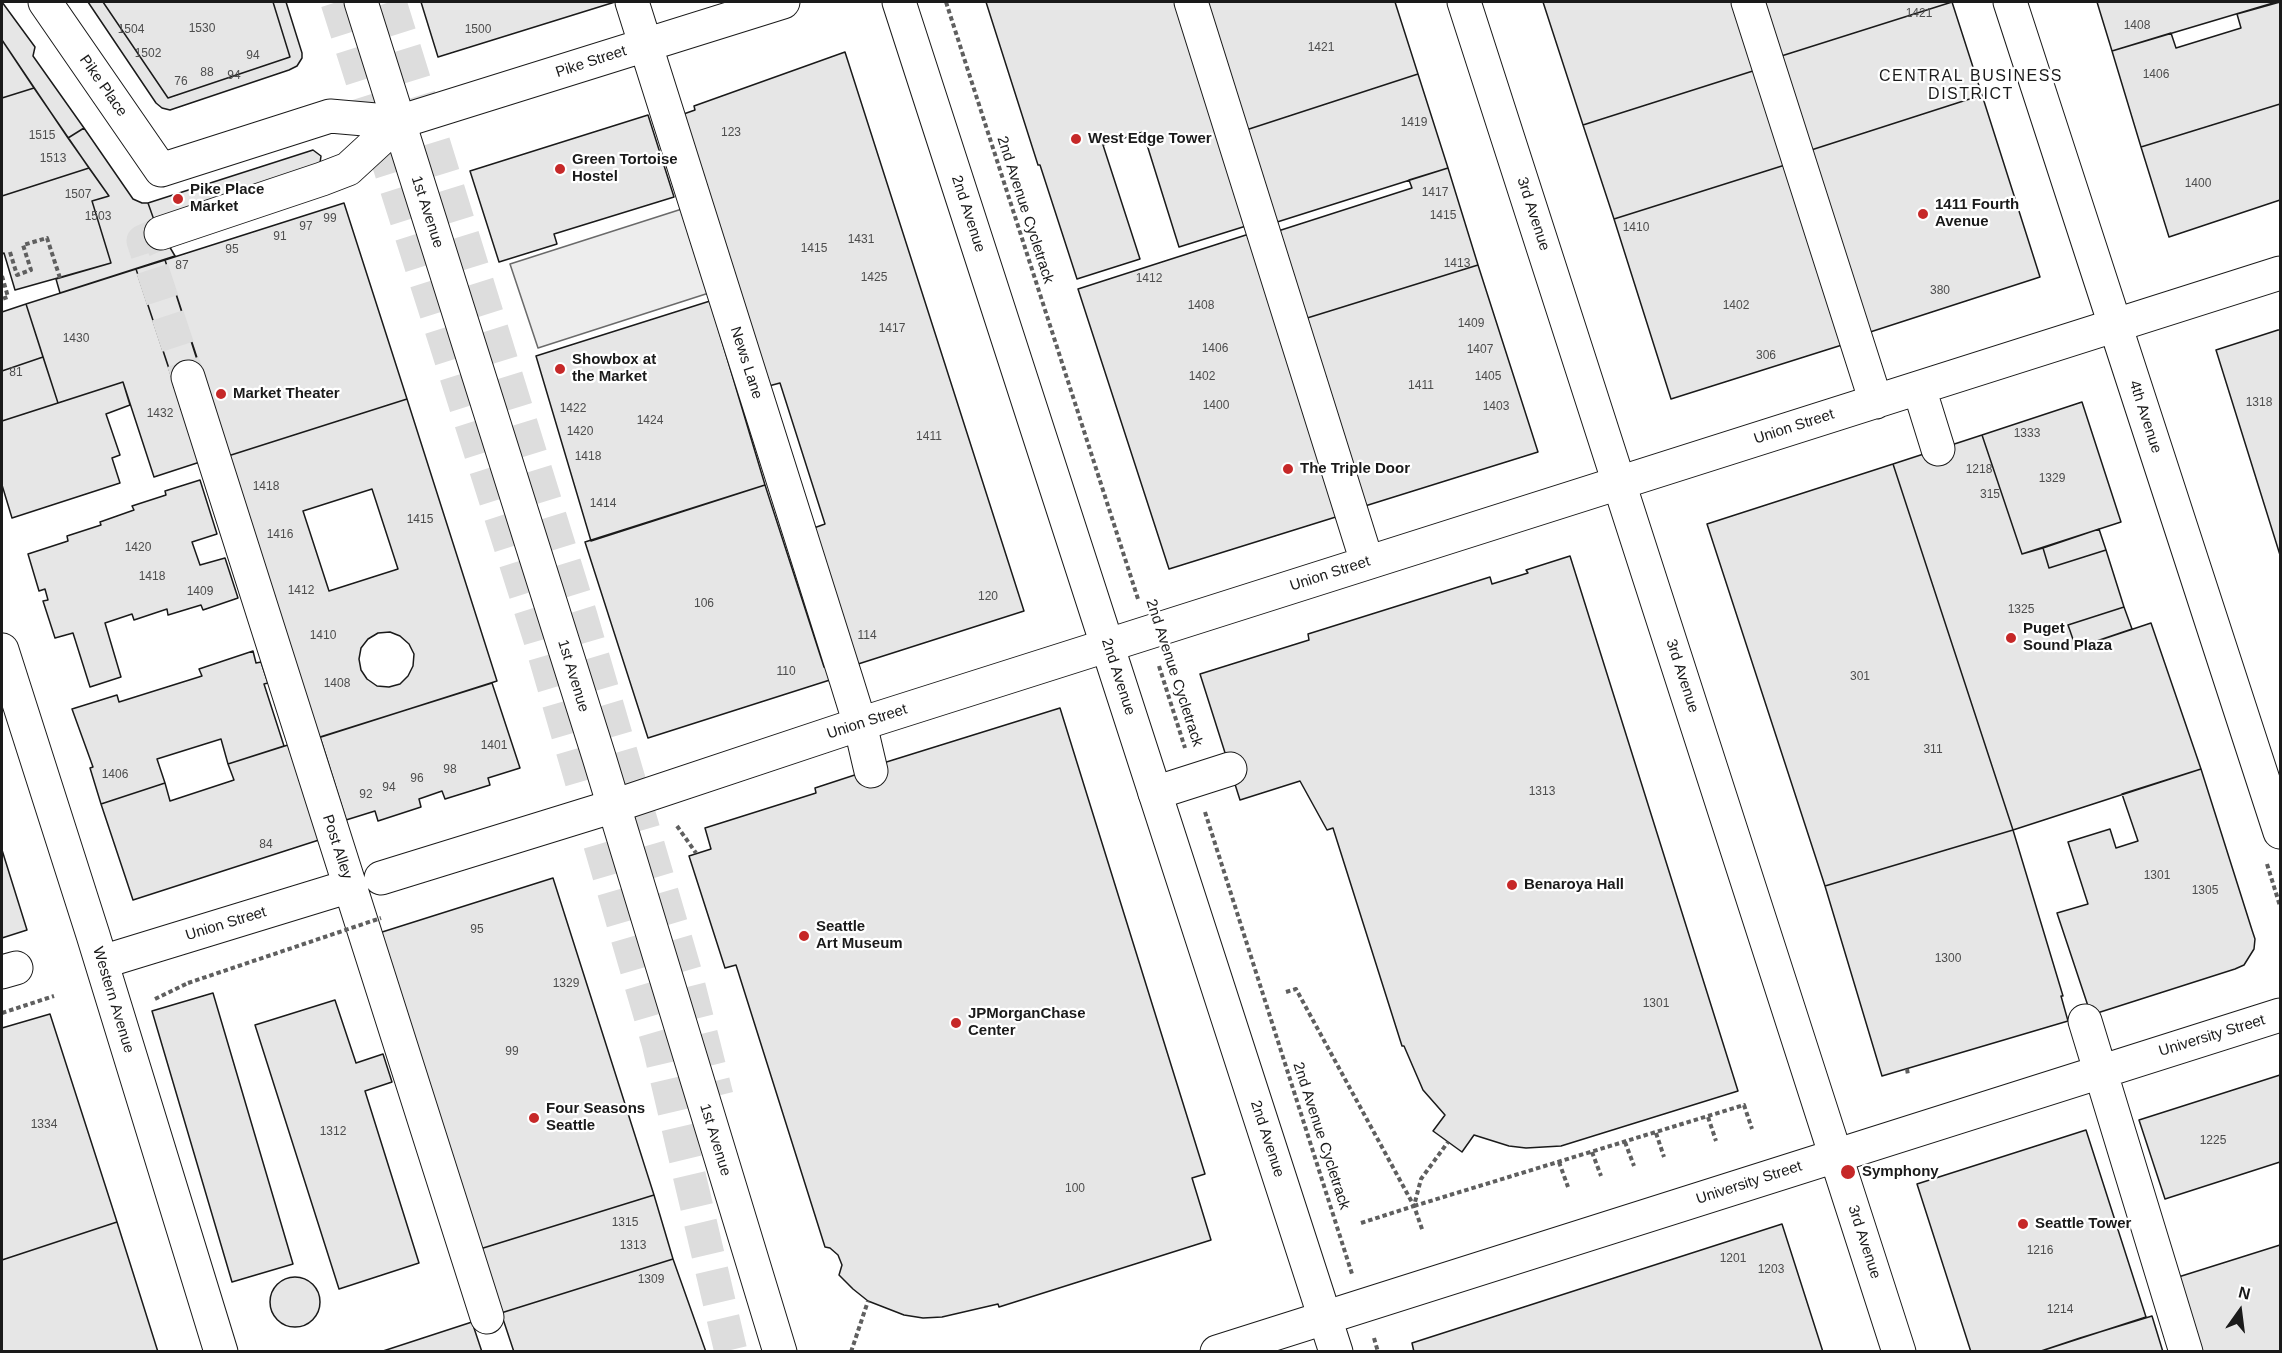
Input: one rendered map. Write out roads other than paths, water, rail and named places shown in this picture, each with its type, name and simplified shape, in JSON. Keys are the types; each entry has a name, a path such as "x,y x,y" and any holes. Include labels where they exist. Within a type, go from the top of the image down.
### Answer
{"main road":[{"name":"Pike Place","path":"45,2 161,170"},
{"name":"1st Avenue","path":"361,2 614,806 780,1352"},
{"name":"News Lane","path":"632,2 860,724 871,771"},
{"name":"Pike Street","path":"161,170 330,116 399,122 783,2"},
{"name":"2nd Avenue","path":"899,2 1336,1352"},
{"path":"1191,2 1367,562"},
{"name":"3rd Avenue","path":"1464,2 1899,1352"},
{"path":"1748,2 1876,402"},
{"name":"4th Avenue","path":"2010,2 2280,832"},
{"name":"Pike Street","path":"161,233 348,169 399,122"},
{"name":"Union Street","path":"381,878 614,806 860,724 2280,273"},
{"name":"Post Alley","path":"188,377 487,1317"},
{"path":"1919,388 1938,449"},
{"name":"Western Avenue","path":"2,650 102,962 221,1352"},
{"path":"1155,793 1230,769"},
{"name":"Union Street","path":"102,962 350,886"},
{"name":"University Street","path":"1217,1352 2280,1015"},
{"path":"2085,1021 2186,1352"}],"tunnel":[{"path":"337,2 540,640 658,1043 731,1352"},
{"path":"390,2 581,616 686,974 717,1096"},
{"path":"161,233 143,241 188,377"}],"place":[{"name":"West Edge Tower","path":"1076,139"},
{"name":"Green Tortoise Hostel","path":"560,169"},
{"name":"Pike Place Market","path":"178,199"},
{"name":"1411 Fourth Avenue","path":"1923,214"},
{"name":"Showbox at the Market","path":"560,369"},
{"name":"Market Theater","path":"221,394"},
{"name":"The Triple Door","path":"1288,469"},
{"name":"Puget Sound Plaza","path":"2011,638"},
{"name":"Benaroya Hall","path":"1512,885"},
{"name":"Seattle Art Museum","path":"804,936"},
{"name":"JPMorganChase Center","path":"956,1023"},
{"name":"Four Seasons Seattle","path":"534,1118"},
{"name":"Symphony","path":"1848,1172"},
{"name":"Seattle Tower","path":"2023,1224"}],"district":[{"name":"CENTRAL BUSINESS DISTRICT","path":"1971,86"}]}
